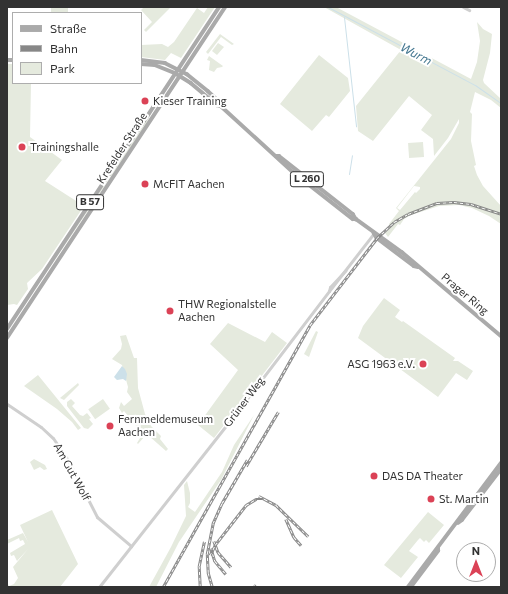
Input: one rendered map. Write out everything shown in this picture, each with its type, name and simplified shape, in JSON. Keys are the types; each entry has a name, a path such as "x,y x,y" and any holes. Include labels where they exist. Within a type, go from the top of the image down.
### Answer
{"main road":[{"name":"Krefelder Straße","path":"7,329 219,7"},
{"name":"Krefelder Straße","path":"7,338 225,7"},
{"name":"Prager Ring","path":"142,60 159,62 183,71 208,91 276,156 279,156 353,214 356,219 374,233 402,252 501,336"},
{"name":"Prager Ring","path":"142,64 159,66 179,75 217,105 222,106"},
{"path":"408,587 501,463"},
{"path":"458,522 462,520 501,469"},
{"path":"411,587 438,551 438,548"}],"street":[{"path":"463,7 469,10"},
{"name":"Grüner Weg","path":"99,587 229,423 330,288 346,270 374,233"},
{"name":"Am Gut Wolf","path":"7,404 41,427 53,438 68,460 97,517 131,546"}],"green space":[{"path":"144,7 171,7 146,32 144,30 152,22 141,10"},
{"path":"208,7 215,7 181,58 171,53 165,60 142,57 142,45 162,44 168,47 174,42 197,8 204,13"},
{"path":"324,7 336,7 471,79 477,62 480,41 477,22 483,29 492,34 490,53 483,80 484,83 501,99 501,108 491,100 475,92 470,112 472,114 471,141 476,165 474,166 477,175 483,186 501,206 501,224 489,216 472,208 459,205 439,206 411,215 404,219 388,237 385,233 390,228 389,224 399,211 396,208 451,139 459,123 459,119 448,138 434,156 433,139 421,130 432,115 409,96 373,141 358,131 356,106 401,50","holes":["414,186 420,187 420,189 416,193 415,192 400,210 397,208"]},
{"path":"51,8 68,8 68,12 51,12"},
{"path":"220,34 234,44 232,45 221,37 208,54 206,52"},
{"path":"218,43 224,47 217,55 212,51"},
{"path":"319,55 348,78 350,91 329,117 326,115 312,131 280,104"},
{"path":"209,56 223,66 217,68 214,72 209,70 210,61 207,60"},
{"path":"7,64 12,64 12,84 31,84 30,137 62,160 45,181 84,206 42,269 27,283 28,289 17,305 7,305"},
{"path":"154,108 145,126 44,276 149,116"},
{"path":"423,142 424,157 409,158 408,143"},
{"path":"384,298 400,310 395,317 402,322 403,321 455,358 453,361 458,361 473,371 467,380 456,373 438,397 358,338 363,326"},
{"path":"228,323 265,342 272,332 287,343 214,438 198,425 238,370 210,344"},
{"path":"316,331 318,332 309,357 304,354"},
{"path":"126,335 134,358 137,358 138,388 145,414 151,426 161,436 160,439 168,449 166,451 149,436 145,436 138,444 137,443 140,438 136,430 138,428 124,411 122,413 119,408 121,402 124,406 132,399 127,392 128,387 122,365 112,359 121,349 122,344 120,336"},
{"path":"38,375 81,428 78,430 72,422 57,409 24,386"},
{"path":"78,383 79,385 64,400 60,398"},
{"path":"71,399 75,403 72,406 80,415 83,416 87,413 91,418 89,419 93,424 88,429 84,428 67,406 67,402"},
{"path":"103,399 110,409 95,419 88,409"},
{"path":"254,415 221,480 179,542 156,587 149,587 186,516 184,485 187,481 190,493 190,503 188,507 195,512 222,472 234,445"},
{"path":"34,459 45,465 47,469 44,470 40,467 34,470 30,462"},
{"path":"52,510 78,564 60,587 7,587 7,582 9,586 14,584 18,578 13,567 28,549 17,561 14,555 11,556 10,553 25,544 23,540 20,541 19,538 7,544 7,540 23,533 28,542 20,525"},
{"path":"428,512 444,525 429,543 426,540 424,542 420,538 409,551 418,557 401,578 384,565"}],"water":[{"path":"122,366 127,374 126,381 123,379 117,380 114,377"}],"waterway":[{"name":"Wurm","path":"328,7 475,85 501,103"},
{"path":"344,17 356,126"},
{"path":"349,174 352,155"}],"railway":[{"path":"163,587 310,325 377,238 394,222 408,214 437,203 454,202 471,204 501,214"},
{"path":"246,466 278,412"},
{"path":"212,587 208,573 207,554 213,523 222,503 247,460"},
{"path":"259,496 276,505 308,536"},
{"path":"210,555 215,545 246,505 256,499 262,499"},
{"path":"286,519 294,537 301,545"},
{"path":"214,541 218,552 231,567"},
{"path":"200,587 199,566 204,542"},
{"path":"211,548 215,561 226,574"}],"place":[{"name":"Kieser Training","path":"145,101"},
{"name":"Trainingshalle","path":"22,147"},
{"name":"McFIT Aachen","path":"145,184"},
{"name":"THW Regionalstelle Aachen","path":"170,311"},
{"name":"ASG 1963 e.V.","path":"423,364"},
{"name":"Fernmeldemuseum Aachen","path":"110,426"},
{"name":"DAS DA Theater","path":"374,476"},
{"name":"St. Martin","path":"431,499"}]}
